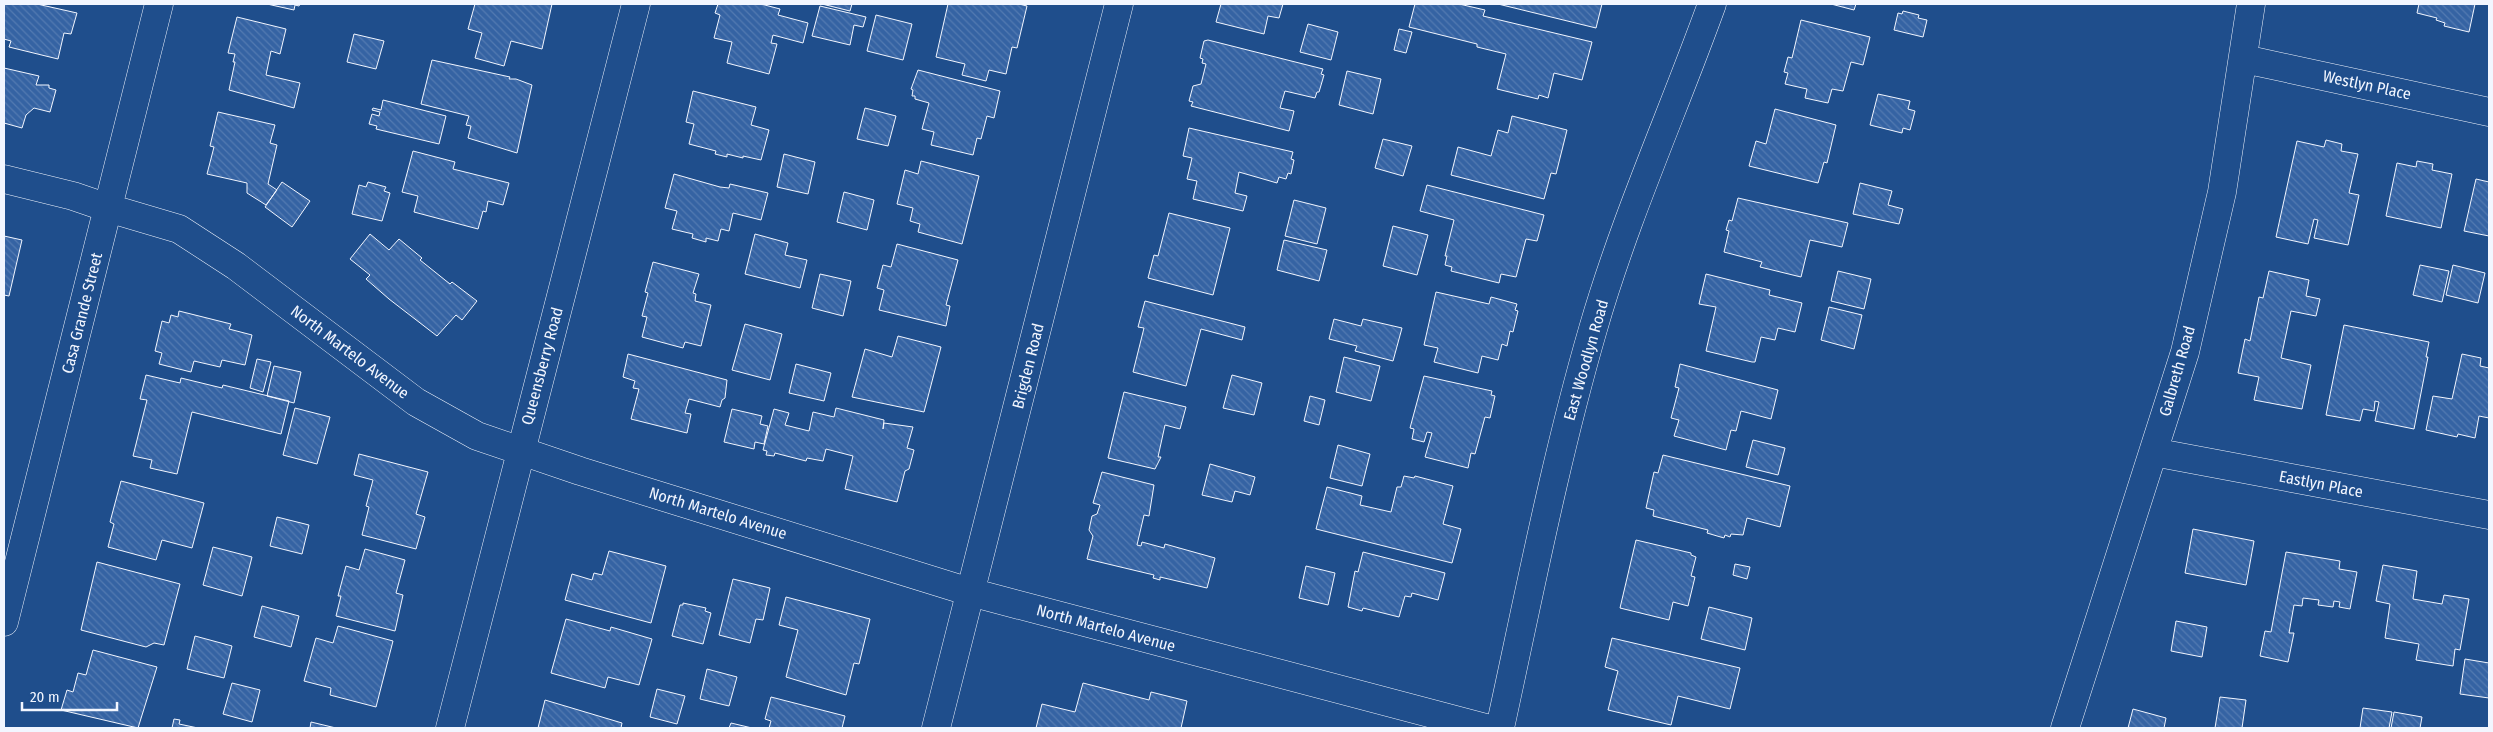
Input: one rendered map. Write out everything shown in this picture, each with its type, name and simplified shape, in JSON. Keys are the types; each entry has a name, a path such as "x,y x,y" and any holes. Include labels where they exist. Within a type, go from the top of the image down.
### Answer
{"street":[{"name":"Casa Grande Street","path":"4,622 159,4"},
{"name":"Queensberry Road","path":"450,728 636,4"},
{"name":"Brigden Road","path":"936,728 1119,4"},
{"name":"East Woodlyn Road","path":"1500,728 1566,427 1594,326 1636,206 1712,4"},
{"name":"Galbreth Road","path":"2065,728 2185,352 2222,192 2251,4"},
{"name":"Westlyn Place","path":"2244,59 2489,112"},
{"name":"North Martelo Avenue","path":"4,179 73,196 179,229 236,266 416,402 477,436 970,592 1486,728"},
{"name":"Eastlyn Place","path":"2153,452 2489,516"}],"building":[{"path":"4,4 37,4 77,13 71,34 64,33 58,59 9,47 11,41 4,39"},
{"path":"267,4 300,4 299,6 295,5 294,10"},
{"path":"475,4 552,4 542,49 511,41 504,66 475,58 482,33 468,29"},
{"path":"718,4 761,4 780,9 778,15 808,23 803,43 773,35 771,43 777,44 769,74 727,63 732,42 714,38 720,15 715,13"},
{"path":"822,4 852,4 850,11"},
{"path":"948,4 1019,4 1027,6 1017,48 1012,47 1006,74 989,70 986,81 962,75 965,64 936,57"},
{"path":"1221,4 1283,4 1279,18 1268,16 1264,34 1216,22"},
{"path":"1415,4 1459,4 1485,10 1483,16 1592,42 1582,80 1554,73 1548,98 1539,95 1538,99 1497,89 1506,54 1477,47 1477,44 1409,27"},
{"path":"1498,4 1602,4 1596,28"},
{"path":"1831,4 1856,4 1854,10"},
{"path":"2419,4 2475,4 2469,32 2444,26 2445,23 2436,20 2437,18 2417,13"},
{"path":"820,6 866,17 863,27 854,25 850,45 812,36"},
{"path":"1903,11 1919,15 1918,18 1927,20 1923,37 1894,30 1898,13 1902,14"},
{"path":"876,15 912,24 903,60 867,51"},
{"path":"237,17 286,29 280,54 271,51 266,75 300,83 294,108 229,90 235,54 228,53"},
{"path":"1801,20 1870,37 1863,65 1851,62 1843,91 1832,89 1828,103 1805,98 1807,89 1785,84 1788,73 1784,72 1788,57 1792,58"},
{"path":"1308,24 1338,32 1331,60 1300,52"},
{"path":"1399,29 1412,32 1406,53 1394,50"},
{"path":"354,34 384,41 376,69 347,62"},
{"path":"1208,40 1323,69 1321,74 1324,75 1319,92 1317,92 1315,98 1285,91 1280,108 1294,111 1289,131 1191,106 1193,102 1189,101 1193,86 1201,84 1206,64 1202,63 1203,59 1200,58 1204,41"},
{"path":"432,60 510,77 509,79 516,79 532,85 517,153 468,138 471,126 466,125 469,116 421,104"},
{"path":"4,68 39,76 36,85 49,85 49,88 56,90 50,112 34,108 26,115 22,128 4,123"},
{"path":"918,70 1000,91 994,118 987,116 981,139 977,138 973,155 931,145 934,132 922,129 929,103 915,99 915,96 912,96 913,90 911,89"},
{"path":"1347,71 1381,79 1373,114 1339,105"},
{"path":"693,91 756,107 751,125 769,130 761,160 727,154 727,157 715,154 716,151 689,144 694,124 686,122"},
{"path":"1878,94 1910,101 1908,109 1915,111 1910,130 1903,128 1902,133 1870,125"},
{"path":"383,100 446,116 439,144 376,129 377,126 369,124 372,114 379,116 380,112 372,110 373,108 381,110"},
{"path":"865,108 896,116 888,146 857,139"},
{"path":"1775,109 1836,125 1827,163 1824,162 1818,183 1749,166 1756,141 1766,144"},
{"path":"218,112 275,125 270,143 277,145 268,184 277,190 266,205 247,193 247,183 207,174 214,147 210,146"},
{"path":"1512,116 1567,130 1556,174 1551,173 1544,199 1451,175 1458,147 1491,156 1498,130 1508,133"},
{"path":"1189,128 1293,152 1291,159 1294,160 1291,174 1288,173 1286,179 1279,177 1277,183 1239,172 1235,193 1247,196 1243,211 1193,199 1197,181 1187,179 1192,158 1183,156"},
{"path":"1383,139 1412,146 1403,176 1375,168"},
{"path":"2326,140 2342,144 2341,151 2358,154 2349,193 2359,195 2348,245 2314,238 2318,220 2314,219 2308,244 2276,237 2297,141 2324,147"},
{"path":"413,151 455,162 453,169 509,183 503,205 488,201 486,212 483,211 478,229 414,212 418,196 402,192"},
{"path":"784,154 815,162 808,194 777,187"},
{"path":"921,161 979,176 962,244 918,232 920,224 910,221 913,208 897,204 905,170 918,174"},
{"path":"2417,161 2433,164 2432,170 2452,174 2441,228 2386,216 2397,163 2416,167"},
{"path":"674,174 720,187 729,188 730,184 768,193 761,220 733,213 729,231 721,229 718,241 706,238 706,242 692,238 693,234 672,229 677,211 665,208"},
{"path":"2476,179 2489,182 2489,236 2464,231"},
{"path":"282,182 310,201 292,227 265,207"},
{"path":"368,182 386,187 384,191 390,193 382,221 352,214 359,185 366,187"},
{"path":"1860,183 1892,191 1888,205 1903,209 1899,224 1853,214"},
{"path":"1427,185 1544,215 1537,241 1526,239 1516,277 1501,274 1499,283 1451,271 1452,267 1445,265 1447,256 1445,256 1454,220 1420,211"},
{"path":"844,192 874,200 867,230 837,222"},
{"path":"1738,198 1848,223 1842,247 1810,240 1801,277 1760,267 1762,262 1724,252 1729,231 1726,230 1729,220 1732,221"},
{"path":"1294,200 1326,208 1317,244 1285,236"},
{"path":"1169,213 1230,228 1213,295 1148,278 1154,255 1158,256"},
{"path":"1393,226 1428,235 1417,275 1383,266"},
{"path":"370,234 389,250 399,239 422,258 420,260 450,284 452,282 477,301 462,320 456,315 437,336 366,279 370,275 350,259"},
{"path":"755,234 788,243 785,255 807,260 800,288 745,274"},
{"path":"4,236 22,240 9,296 4,295"},
{"path":"1284,240 1327,250 1319,281 1277,270"},
{"path":"897,244 958,260 946,305 950,306 946,326 879,310 884,290 877,288 883,265 891,267"},
{"path":"653,262 699,274 693,293 696,294 695,301 711,305 701,346 685,342 683,348 642,337 647,317 642,316 648,293 645,292"},
{"path":"2420,265 2449,271 2442,302 2413,295"},
{"path":"2453,265 2485,273 2478,303 2446,295"},
{"path":"1838,271 1871,279 1864,309 1831,301"},
{"path":"2269,271 2309,280 2306,296 2320,299 2316,316 2291,311 2281,358 2311,365 2302,409 2254,400 2259,377 2238,373 2245,339 2250,341 2259,297 2263,298"},
{"path":"820,274 851,281 843,316 812,308"},
{"path":"1706,274 1770,290 1769,295 1802,303 1795,332 1778,328 1775,340 1761,337 1755,362 1706,351 1716,307 1699,304"},
{"path":"1436,292 1489,304 1491,297 1517,304 1515,310 1518,311 1513,332 1510,331 1507,346 1502,344 1498,360 1482,356 1478,373 1434,362 1438,348 1424,345"},
{"path":"1145,301 1245,327 1242,340 1201,329 1186,386 1133,372 1144,328 1138,327"},
{"path":"1829,307 1862,315 1854,349 1821,340"},
{"path":"179,311 231,324 229,329 252,335 245,365 222,360 220,367 194,361 191,372 159,364 162,353 155,351 162,321 169,323 171,315 178,317"},
{"path":"1334,319 1361,326 1363,319 1402,328 1393,361 1355,351 1357,346 1329,339"},
{"path":"745,324 782,334 770,380 732,370"},
{"path":"2344,325 2429,342 2426,357 2428,357 2414,429 2375,421 2379,402 2375,401 2374,411 2363,409 2360,421 2326,415"},
{"path":"898,336 941,347 924,412 852,397 865,349 892,357"},
{"path":"628,354 727,380 725,398 722,400 720,407 689,399 685,413 691,414 687,433 631,419 639,389 633,388 635,381 623,377"},
{"path":"2462,354 2481,358 2480,366 2489,368 2489,418 2479,416 2475,438 2458,434 2457,437 2426,430 2433,396 2452,399"},
{"path":"1344,357 1380,366 1371,401 1336,392"},
{"path":"257,359 271,362 263,392 250,388"},
{"path":"796,364 831,373 824,401 789,393"},
{"path":"1680,364 1778,390 1771,419 1741,411 1736,431 1731,430 1726,450 1674,436 1679,420 1671,418 1679,388 1675,387"},
{"path":"274,366 301,372 294,403 267,396"},
{"path":"146,375 180,383 181,378 222,388 223,385 289,401 281,434 192,412 177,474 150,468 152,460 133,456 147,400 140,399"},
{"path":"1232,375 1262,383 1254,415 1223,408"},
{"path":"1424,376 1492,391 1491,395 1495,396 1490,418 1485,417 1475,454 1471,453 1468,468 1425,457 1432,433 1427,432 1424,442 1412,439 1414,429 1410,428"},
{"path":"1124,392 1186,407 1180,429 1165,425 1158,457 1161,457 1155,469 1108,458"},
{"path":"1310,396 1325,400 1319,425 1304,421"},
{"path":"295,408 330,417 317,464 283,455"},
{"path":"836,408 884,420 883,429 884,423 913,427 907,448 914,450 909,469 905,471 897,502 845,489 853,456 826,449 823,461 807,458 806,461 775,453 774,456 766,455 767,451 763,450 774,409 789,413 785,425 809,431 813,412 834,417"},
{"path":"732,409 762,416 760,424 768,426 764,444 755,442 754,449 724,442"},
{"path":"1753,440 1785,448 1778,475 1746,467"},
{"path":"1338,445 1370,454 1362,486 1330,478"},
{"path":"359,454 428,472 416,514 425,517 416,549 362,535 369,507 366,506 373,480 354,475"},
{"path":"1663,455 1790,486 1780,527 1747,518 1743,535 1731,534 1730,537 1725,535 1724,538 1707,533 1708,530 1653,516 1654,510 1646,508 1654,472 1658,473"},
{"path":"1210,464 1255,477 1250,495 1235,491 1232,502 1202,495"},
{"path":"1102,472 1154,485 1149,516 1144,515 1137,545 1141,546 1142,542 1164,548 1165,544 1215,558 1207,588 1160,577 1160,580 1153,578 1154,575 1087,559 1093,536 1089,530 1092,516 1097,514 1100,505 1093,503"},
{"path":"1404,476 1414,478 1415,476 1453,486 1443,524 1461,529 1452,563 1316,529 1327,487 1362,496 1360,505 1391,512 1397,487 1401,487"},
{"path":"121,481 204,503 192,548 162,540 156,560 108,547 114,524 110,522"},
{"path":"277,517 309,525 302,554 270,546"},
{"path":"2193,529 2254,541 2246,585 2185,573"},
{"path":"1636,540 1691,553 1691,555 1696,557 1691,576 1695,577 1688,606 1673,602 1669,620 1620,608"},
{"path":"213,547 252,557 242,596 203,585"},
{"path":"365,549 405,560 396,593 403,595 395,631 336,616 341,596 338,596 346,566 359,570"},
{"path":"609,551 666,566 651,623 565,600 572,574 592,580 594,573 602,575"},
{"path":"1363,552 1445,573 1438,600 1412,593 1411,597 1405,596 1399,617 1363,608 1362,611 1348,607 1355,571 1358,572"},
{"path":"2286,552 2340,561 2339,569 2357,572 2350,609 2339,607 2340,602 2334,601 2333,607 2318,605 2319,600 2303,598 2302,606 2294,605 2289,633 2294,633 2288,662 2260,656 2265,631 2271,632"},
{"path":"97,562 180,584 164,645 154,643 146,647 81,630"},
{"path":"1735,564 1750,567 1747,579 1733,575"},
{"path":"2383,565 2417,571 2413,599 2442,604 2444,595 2469,599 2460,650 2455,649 2453,666 2416,660 2419,644 2385,638 2390,604 2376,601"},
{"path":"1306,566 1335,573 1328,605 1299,598"},
{"path":"733,579 770,588 763,620 756,619 750,643 719,635"},
{"path":"786,597 870,619 859,664 854,663 846,695 786,677 798,630 779,625"},
{"path":"683,603 706,608 705,611 711,613 703,644 672,636 680,605 683,605"},
{"path":"262,606 299,616 291,647 254,637"},
{"path":"1709,607 1752,618 1745,650 1701,639"},
{"path":"566,619 610,631 611,627 652,639 639,685 608,677 605,688 551,673"},
{"path":"2176,621 2207,627 2202,657 2171,651"},
{"path":"338,626 393,641 376,707 330,695 331,688 304,681 316,638 333,643"},
{"path":"195,636 232,646 224,678 187,669"},
{"path":"1612,638 1740,668 1730,709 1678,696 1671,725 1608,710 1618,671 1605,667"},
{"path":"93,650 157,667 138,728 61,710 67,690 73,692 78,673 86,675"},
{"path":"2465,659 2489,663 2489,698 2460,694"},
{"path":"707,669 737,677 729,706 700,699"},
{"path":"232,683 260,690 252,722 223,714"},
{"path":"1083,683 1149,700 1151,692 1187,701 1181,728 1036,728 1042,704 1075,712"},
{"path":"657,689 685,696 677,724 650,717"},
{"path":"771,697 845,716 842,728 769,728 771,721 765,719"},
{"path":"2220,697 2246,700 2242,728 2215,728"},
{"path":"545,700 622,723 621,728 538,728"},
{"path":"2363,708 2392,712 2389,728 2360,728"},
{"path":"2133,709 2166,718 2164,728 2128,728"},
{"path":"2394,712 2422,717 2420,728 2391,728"},
{"path":"174,719 180,720 179,724 198,728 172,728"},
{"path":"311,722 336,728 310,728"},
{"path":"731,723 752,728 729,728"}]}
